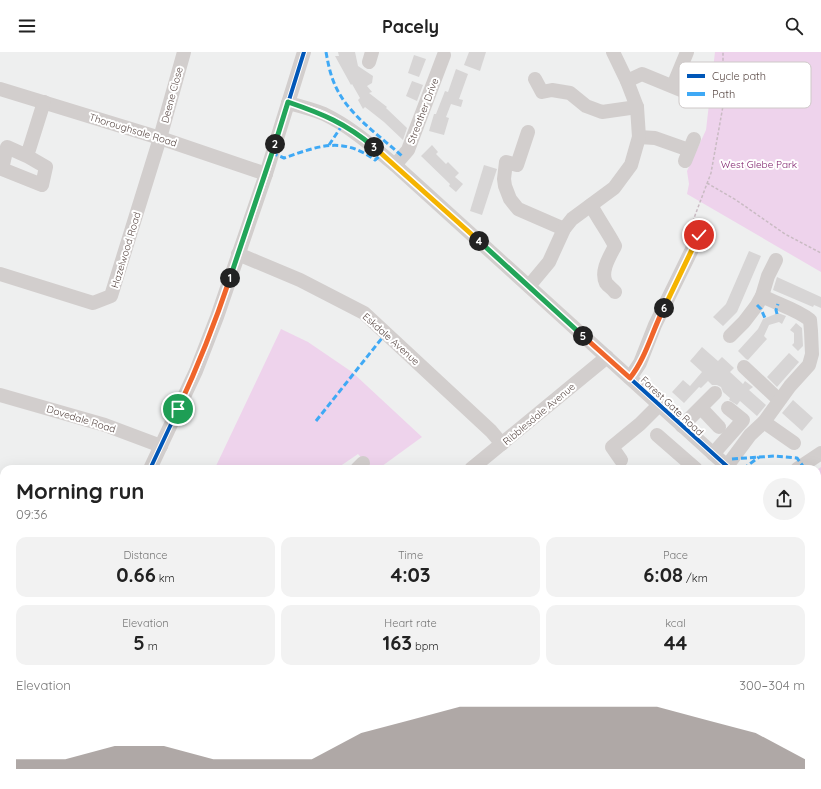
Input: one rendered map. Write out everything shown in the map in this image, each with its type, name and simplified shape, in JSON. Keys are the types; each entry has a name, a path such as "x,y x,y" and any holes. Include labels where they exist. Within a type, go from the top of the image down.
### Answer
{"street":[{"name":"Deene Close","path":"160,138 184,52"},
{"path":"152,465 198,365 217,317 266,174 304,52"},
{"path":"528,286 549,262 564,230 572,219 614,188 631,165 638,137 637,107 627,81 613,52"},
{"path":"683,62 687,52"},
{"name":"Streather Drive","path":"395,165 408,150 444,55"},
{"path":"627,81 642,74 677,88 679,77"},
{"path":"535,78 542,92 552,90 570,93 586,106 602,112 637,107"},
{"name":"Thoroughsale Road","path":"0,89 160,138 266,174"},
{"path":"27,156 44,102"},
{"name":"Forest Gate Road","path":"288,102 322,114 342,124 364,138 726,465"},
{"path":"528,132 517,165 506,162 504,179 505,186 510,199 518,209 564,230"},
{"path":"638,137 655,138 689,150"},
{"name":"Hazelwood Road","path":"0,274 93,303 111,296 160,138"},
{"path":"592,205 599,220 615,246 606,263 604,274 606,283 615,291"},
{"path":"630,378 640,363 655,325 699,235"},
{"name":"Eskdale Avenue","path":"238,254 300,280 364,313 491,431 502,444"},
{"path":"730,336 752,312 762,296 768,276 776,260"},
{"path":"729,465 750,435 764,422 790,386 809,365 812,354 811,331 815,320 762,296"},
{"name":"Ribblesdale Avenue","path":"476,465 607,357"},
{"path":"744,367 779,400"},
{"path":"673,448 701,408 715,393"},
{"name":"Dovedale Road","path":"0,395 104,425 161,446"},
{"path":"621,460 612,447 640,424 659,405"},
{"path":"701,408 719,427"},
{"path":"712,454 743,420 728,408"},
{"path":"764,422 794,443"},
{"path":"657,435 692,465"},
{"path":"803,465 821,453"}],"path":[{"path":"698,211 711,173 723,108"},
{"path":"707,183 736,200 785,234 821,254"}],"green space":[{"name":"West Glebe Park","path":"715,52 821,52 821,272 687,194 689,184 687,171 706,130 709,108 811,108 811,62 714,62"},
{"path":"281,329 308,342 352,372 422,437 384,465 368,465 358,454 342,465 216,465"}],"building":[{"path":"338,52 355,52 358,66 373,76 372,83 367,86 372,92 369,93 387,107 386,108 407,128 403,140 365,107 363,109 358,100 360,98 335,56 339,56"},
{"path":"469,52 486,52 480,71 464,65"},
{"path":"414,55 426,59 419,77 408,73"},
{"path":"456,69 468,74 459,99 463,100 461,107 451,104 446,117 449,118 444,135 429,131 434,114 436,114 445,91 448,92"},
{"path":"412,81 423,85 417,101 406,96"},
{"path":"432,145 438,152 436,154 446,164 448,162 459,173 455,177 463,184 456,192 449,186 450,184 421,156"},
{"path":"484,165 497,169 482,215 470,211"},
{"path":"749,251 761,256 737,312 723,326 713,317 726,304"},
{"path":"777,277 821,297 821,308 814,305 813,307 773,290"},
{"path":"778,313 786,316 782,324 779,322 769,325 764,336 767,339 748,360 746,359 738,351 758,329 763,319"},
{"path":"796,323 802,328 803,346 798,351 792,345 794,343 794,333 790,330"},
{"path":"702,347 718,361 722,357 734,368 730,372 743,384 745,381 753,387 749,390 766,405 757,416 740,401 737,405 729,400 730,398 723,392 721,387 712,385 708,381 701,388 699,387 684,403 672,392 683,380 690,386 702,372 690,361"},
{"path":"789,353 799,362 777,387 767,377"},
{"path":"793,400 813,418 802,431 782,413"}],"marked path":[{"path":"326,52 333,81 348,106 365,124 402,156"},
{"path":"329,145 343,124"},
{"path":"272,153 284,158 319,147 341,146 352,148 375,160 382,154"},
{"path":"777,314 776,310 778,304"},
{"path":"757,305 761,309 765,318"},
{"path":"316,421 386,333"},
{"path":"732,459 774,456 797,458 802,465"},
{"path":"748,465 759,457"}],"cycle path":[{"path":"152,465 196,371 217,317 266,174 304,52"},
{"path":"288,103 302,106 334,119 352,131 395,165 726,465"}],"route":[{"path":"178,409 196,371 217,317 266,174 288,102 322,114 342,124 364,138 630,378 637,370 655,325 699,235"}]}
